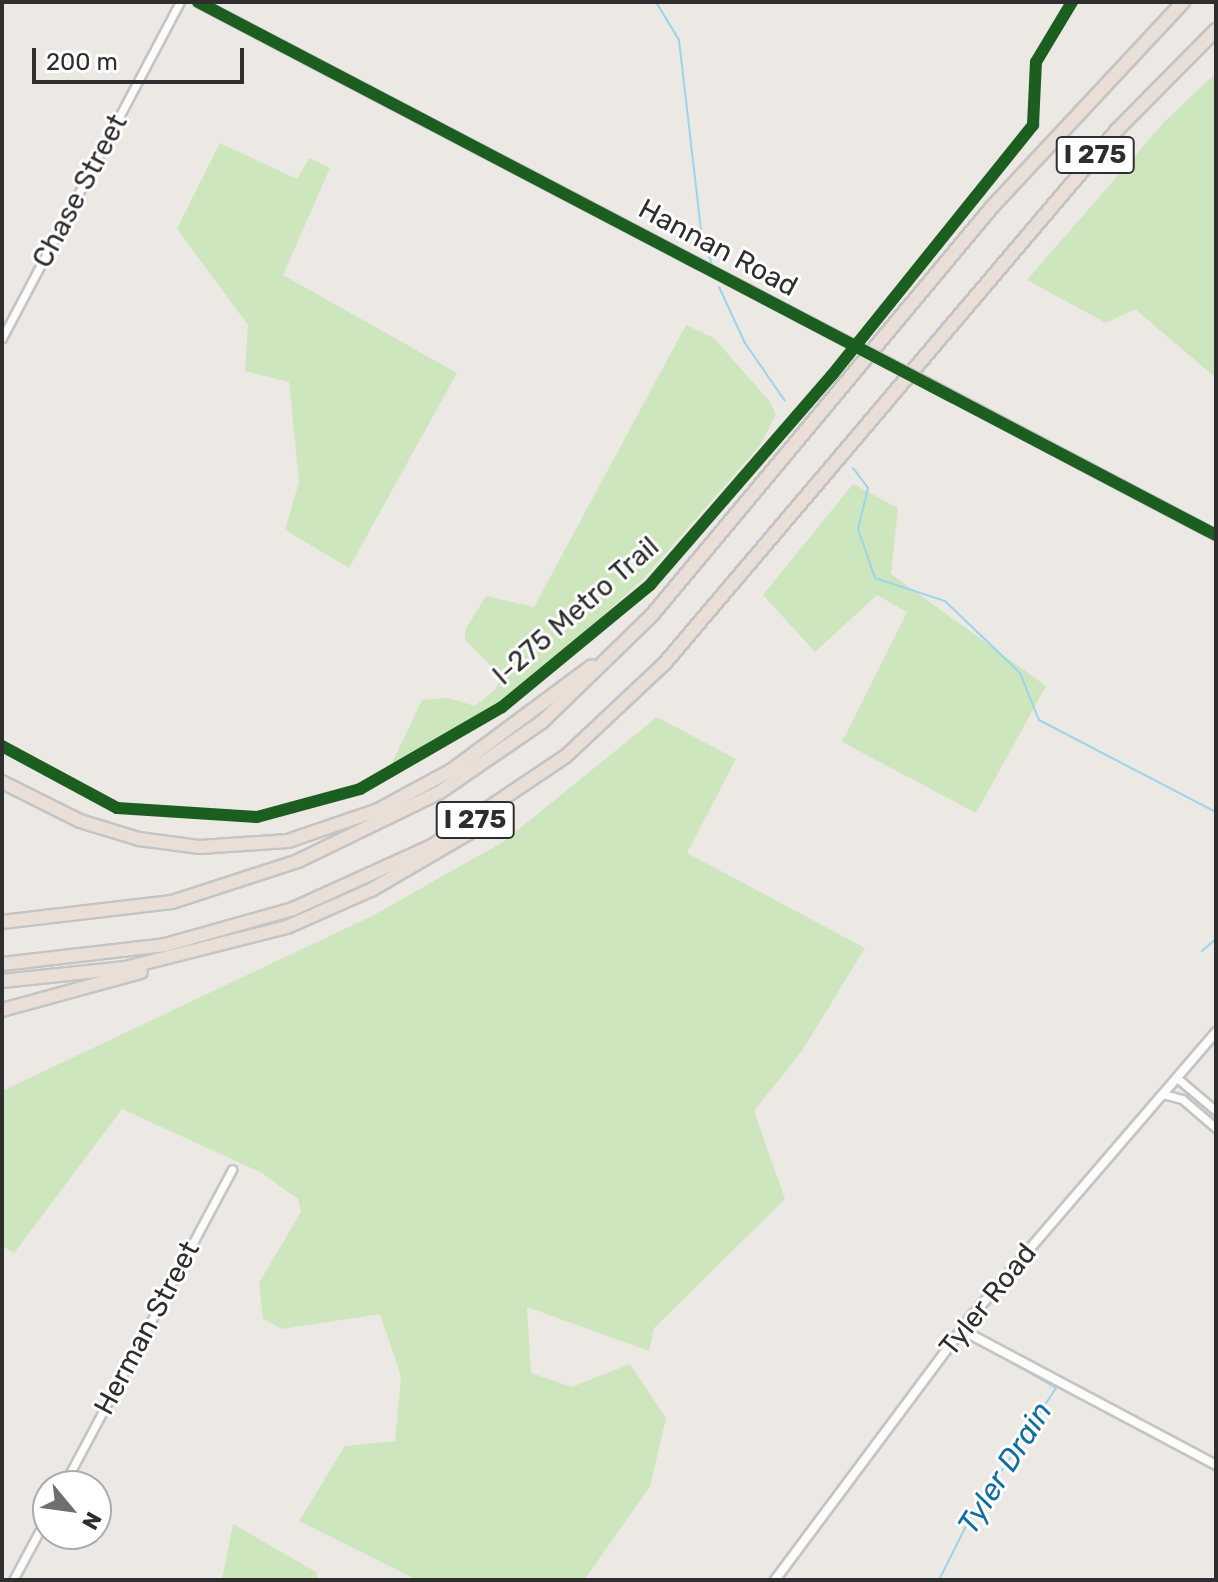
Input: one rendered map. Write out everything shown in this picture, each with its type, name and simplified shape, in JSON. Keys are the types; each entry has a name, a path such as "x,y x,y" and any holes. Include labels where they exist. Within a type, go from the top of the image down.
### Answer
{"highway":[{"name":"I 275","path":"2,922 172,902 348,840 506,748 622,647 992,207 1183,2"},
{"name":"I 275","path":"2,964 107,955 256,922 387,870 506,801 602,725 665,663 1117,130 1216,30"},
{"path":"2,779 58,811 139,839 200,847 256,846 316,834 452,770 622,647"},
{"path":"2,1010 235,942 371,890 450,846 506,801"},
{"path":"2,981 125,968 235,942"}],"street":[{"name":"Chase Street","path":"2,338 180,2"},
{"name":"Hannan Road","path":"198,2 1216,535"},
{"name":"Tyler Road","path":"775,1580 962,1330 1216,1032"},
{"path":"1177,1078 1216,1111"},
{"path":"1163,1094 1182,1099 1216,1128"},
{"name":"Herman Street","path":"72,1470 232,1169"},
{"path":"962,1330 1216,1465"},
{"path":"13,1580 32,1545"}],"green space":[{"path":"1216,73 1216,378 1135,309 1106,323 1027,280 1165,121"},
{"path":"220,143 297,179 309,158 330,168 283,275 457,373 349,568 285,530 299,482 289,382 245,371 248,325 177,229"},
{"path":"686,325 714,338 770,402 776,415 760,445 644,578 569,646 484,714 389,769 422,700 448,698 475,706 496,689 500,675 465,640 465,630 486,596 534,607"},
{"path":"853,484 898,508 891,574 1046,686 976,813 842,742 907,612 877,595 815,652 763,595"},
{"path":"657,717 736,759 687,853 865,948 802,1051 754,1111 785,1199 654,1328 649,1351 527,1307 531,1373 572,1387 630,1364 666,1418 650,1487 584,1580 417,1580 299,1521 345,1446 395,1441 401,1376 380,1314 282,1329 263,1319 259,1283 301,1212 298,1199 262,1173 122,1109 14,1253 2,1246 2,1091 372,916 503,842"},
{"path":"233,1524 316,1572 318,1580 222,1580"}],"waterway":[{"path":"656,2 679,40 702,238 711,262"},
{"path":"719,287 745,343 785,401"},
{"path":"853,468 868,488 858,529 875,578 945,601 1020,673 1039,720 1216,812"},
{"path":"1202,951 1216,939"},
{"name":"Tyler Drain","path":"939,1580 968,1522 1056,1388 984,1347"}],"cycle path":[{"path":"198,2 1216,535"},
{"name":"I-275 Metro Trail","path":"2,746 117,808 257,817 360,789 502,707 650,585 832,375 1033,125 1036,62 1072,2"}]}
